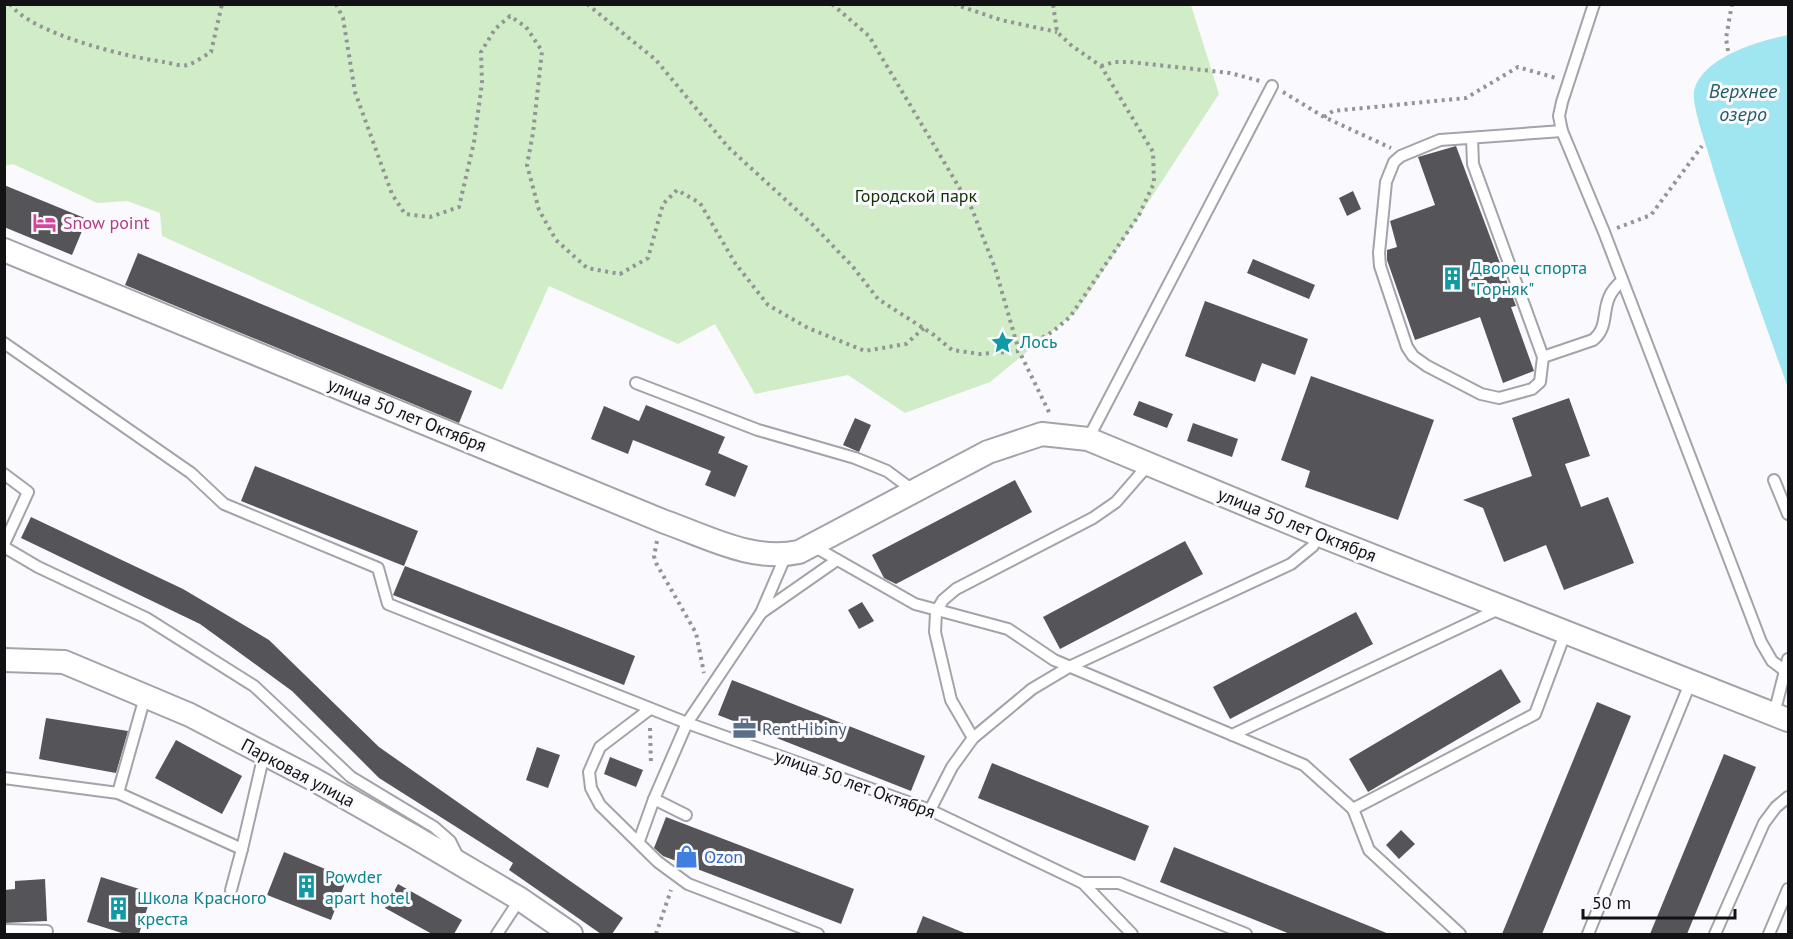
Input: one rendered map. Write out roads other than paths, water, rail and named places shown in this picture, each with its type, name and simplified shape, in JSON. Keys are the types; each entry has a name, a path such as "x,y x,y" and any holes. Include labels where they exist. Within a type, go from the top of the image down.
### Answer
{"street":[{"name":"улица 50 лет Октября","path":"4,250 664,522 752,553 786,555 813,546 988,452 1042,434 1058,434 1088,439 1317,534 1781,717"},
{"path":"4,642 64,662"},
{"name":"Парковая улица","path":"4,660 64,662 190,715 313,779 520,899 572,934"}],"lane":[{"path":"1594,4 1559,116 1562,131 1604,232 1761,642 1772,661 1787,672"},
{"path":"1088,439 1272,86"},
{"path":"1472,138 1473,165 1543,357 1540,382 1532,389 1499,398 1481,394 1427,366 1413,356 1407,347 1380,266 1378,241 1386,182 1394,162 1401,156 1440,140 1562,131"},
{"path":"1543,357 1593,340 1599,335 1608,294 1622,281"},
{"name":"улица 50 лет Октября","path":"4,343 191,473 224,504 378,568 388,604 650,709 930,810 1083,883 1132,934"},
{"path":"636,383 758,430 855,458 887,471 914,492"},
{"path":"973,738 951,700 935,632 936,612 943,600 956,589 1093,518 1116,502 1149,464"},
{"path":"4,474 28,492 4,546 38,567 146,618 254,686 351,777 434,827 450,841 463,867"},
{"path":"1774,480 1788,514"},
{"path":"930,810 952,767 973,738 1032,689 1069,667 1291,564 1312,546 1317,534"},
{"path":"813,546 908,600 936,612 1008,629 1041,654 1069,667 1304,765 1353,809 1369,850 1460,934"},
{"path":"639,841 654,799 687,723 710,685 760,613 786,555"},
{"path":"760,613 837,560"},
{"path":"1232,735 1502,607"},
{"path":"1353,809 1535,714 1566,631"},
{"path":"1781,717 1788,658"},
{"path":"1588,934 1690,681"},
{"path":"118,793 145,697"},
{"path":"650,709 600,747 589,772 591,788 600,805 675,876 688,884 818,934"},
{"path":"231,890 264,754"},
{"path":"4,778 118,793 242,849"},
{"path":"1715,934 1764,823 1776,807 1788,797"},
{"path":"654,799 686,815"},
{"path":"1083,883 1119,883 1246,934"},
{"path":"1769,934 1788,889"},
{"path":"497,934 520,899"},
{"path":"4,930 47,931"}],"water":[{"name":"Верхнее озеро","path":"1788,35 1788,388 1726,209 1696,112 1694,91 1699,79 1708,69 1733,52"}],"place":[{"name":"Snow point","path":"45,223"},
{"name":"Дворец спорта \"Горняк\"","path":"1452,278"},
{"name":"Лось","path":"1002,342"},
{"name":"RentHibiny","path":"744,729"},
{"name":"Ozon","path":"686,857"},
{"name":"Powder apart hotel","path":"307,887"},
{"name":"Школа Красного креста","path":"119,908"}],"park label":[{"name":"Городской парк","path":"916,196"}]}
